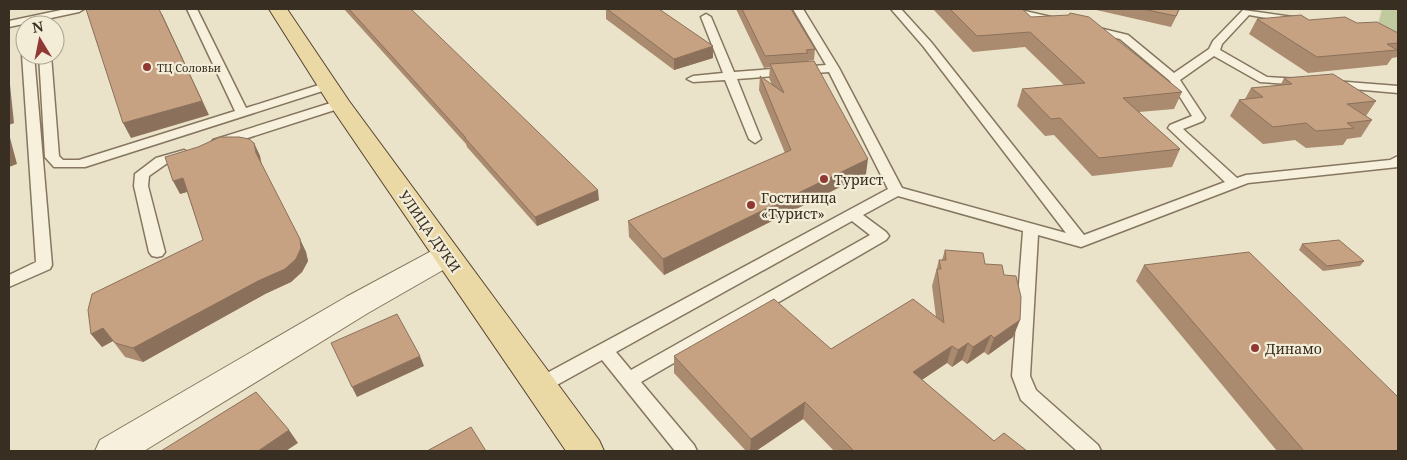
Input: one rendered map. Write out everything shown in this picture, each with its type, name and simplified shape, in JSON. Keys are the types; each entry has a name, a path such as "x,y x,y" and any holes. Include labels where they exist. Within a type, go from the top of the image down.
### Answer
{"main road":[{"name":"УЛИЦА ДУКИ","path":"278,9 334,95 586,451"}],"street":[{"path":"113,451 358,305 446,255"}],"lane":[{"path":"60,15 78,9"},
{"path":"192,9 242,112"},
{"path":"798,9 833,68 896,191"},
{"path":"896,9 927,44 1082,242"},
{"path":"1004,9 1124,37 1174,79 1199,118 1174,128 1236,184"},
{"path":"1174,79 1214,51 1217,43 1247,12 1306,21"},
{"path":"706,17 755,139"},
{"path":"1214,51 1264,80 1398,90"},
{"path":"9,282 44,265 29,65"},
{"path":"46,65 52,157 59,164 80,164 242,112 334,95"},
{"path":"693,79 833,68"},
{"path":"157,252 141,186 142,174 161,161 200,149 334,95"},
{"path":"539,386 896,191 1082,242 1246,180 1394,164 1398,160"},
{"path":"629,380 881,236 853,215"},
{"path":"1031,227 1021,376 1028,395 1091,451"},
{"path":"605,351 687,451"}],"green space":[{"path":"1382,9 1398,9 1398,35 1377,28"}],"building":[{"name":"ТЦ Соловьи","path":"86,9 159,9 202,101 123,123"},
{"path":"349,9 411,9 598,190 535,217"},
{"path":"607,9 659,9 713,46 674,59"},
{"path":"742,9 791,9 815,49 806,50 808,53 765,56"},
{"path":"950,9 1022,9 1031,17 1069,15 1070,13 1089,17 1182,92 1123,98 1180,149 1099,158 1060,118 1051,119 1022,89 1085,83 1030,32 977,36"},
{"path":"1143,9 1179,9 1176,16"},
{"path":"1301,15 1309,20 1345,17 1357,23 1377,22 1398,33 1398,43 1387,44 1397,50 1317,57 1257,19"},
{"name":"Гостиница «Турист»","path":"814,61 868,159 663,259 628,221 791,150 760,76 784,93 770,64"},
{"path":"1333,74 1376,101 1347,104 1372,120 1347,123 1354,128 1316,131 1306,123 1273,127 1239,100 1263,97 1251,88 1292,84 1284,78"},
{"path":"220,137 239,137 249,139 254,143 256,153 300,239 301,248 296,259 285,269 258,281 133,348 115,343 103,328 91,334 88,310 92,294 203,240 183,178 173,181 165,157 198,147"},
{"path":"1339,240 1364,261 1327,266 1302,244"},
{"path":"945,250 983,253 985,264 1002,265 1004,275 1016,276 1021,297 1020,320 994,338 991,335 973,347 968,343 958,350 952,346 913,372 994,441 1004,433 1027,451 854,451 805,402 751,439 674,356 774,299 831,349 913,299 944,323 937,269 941,269 939,260 946,260"},
{"name":"Динамо","path":"1249,252 1398,397 1398,451 1304,451 1144,265"},
{"path":"397,314 420,356 352,387 331,343"},
{"path":"256,392 289,430 258,451 161,451"},
{"path":"471,427 486,451 427,451"}],"place":[{"name":"ТЦ Соловьи","path":"147,67"},
{"name":"Турист","path":"824,179"},
{"name":"Гостиница «Турист»","path":"751,205"},
{"name":"Динамо","path":"1255,348"}]}
